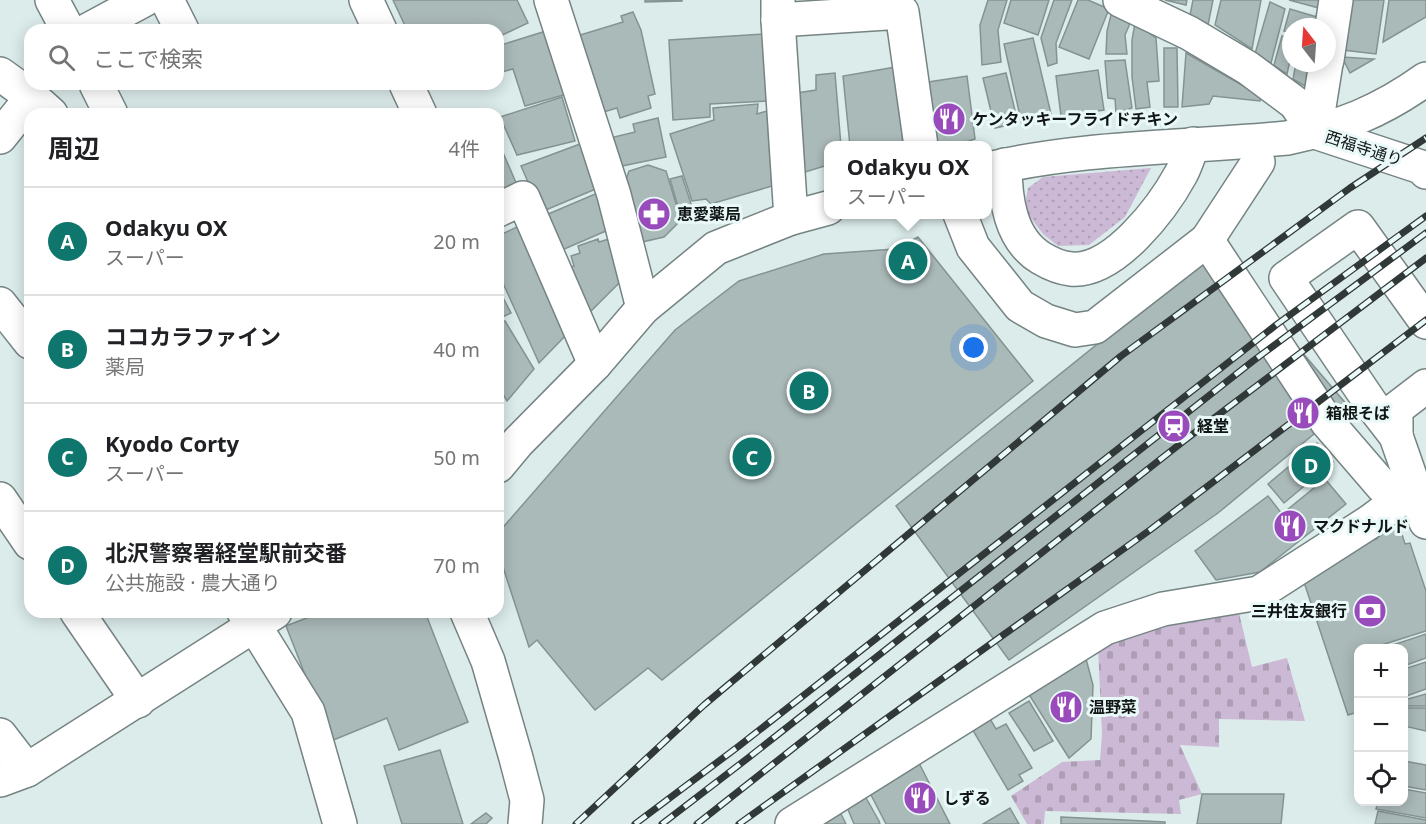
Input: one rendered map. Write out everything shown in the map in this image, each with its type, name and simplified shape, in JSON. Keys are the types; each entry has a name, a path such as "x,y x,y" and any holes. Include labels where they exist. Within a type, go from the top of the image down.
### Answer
{"street":[{"path":"52,0 65,24"},
{"path":"98,24 144,0"},
{"path":"167,0 179,24"},
{"path":"366,0 377,24"},
{"path":"551,0 614,195 643,308"},
{"path":"1120,0 1188,33 1248,68 1295,103 1316,132"},
{"path":"1333,18 1336,0"},
{"path":"791,218 778,10 902,12 920,141"},
{"path":"1316,132 1325,72"},
{"path":"0,74 42,105"},
{"name":"西福寺通り","path":"1316,132 1358,119 1426,79"},
{"path":"99,90 108,108"},
{"path":"409,90 417,108"},
{"path":"0,137 24,119"},
{"path":"1193,144 1182,172 1161,205 1140,231 1118,252 1092,266 1073,270 1054,266 1031,252 1013,225 996,167 1077,155 1193,144 1287,138 1316,132"},
{"name":"西福寺通り","path":"1316,132 1421,167 1426,172"},
{"path":"962,219 973,247 1020,306 1046,321 1075,330 1095,327 1207,240 1258,162"},
{"path":"504,207 523,198 595,363"},
{"path":"504,459 595,363 643,308 716,248 791,218 824,209"},
{"path":"1426,322 1358,227 1286,278 1372,405 1396,436 1426,522"},
{"path":"1207,240 1327,422 1383,487"},
{"path":"0,304 24,334"},
{"path":"1396,436 1396,409 1426,386"},
{"path":"792,824 1105,628 1163,609 1259,593 1371,521 1415,488"},
{"path":"0,499 24,534"},
{"path":"81,618 138,701"},
{"path":"0,735 13,775 138,701 255,618"},
{"path":"259,618 308,712 340,824"},
{"path":"470,618 488,661 516,758 527,800 525,824"}],"green space":[{"path":"1151,168 1125,217 1089,245 1058,246 1043,234 1024,209 1028,188 1043,177"},
{"path":"1239,613 1252,667 1287,658 1305,721 1219,719 1219,747 1180,745 1202,794 1179,800 1181,814 1045,811 1044,824 1027,824 1011,796 1062,762 1100,760 1102,734 1098,647 1148,627"}],"building":[{"path":"393,0 517,0 528,23 504,34 504,24 404,24"},
{"path":"645,0 682,0 682,1 645,2"},
{"path":"988,0 1007,0 998,30 1001,62 982,65 980,25"},
{"path":"1011,0 1049,0 1038,35 1004,23"},
{"path":"1054,0 1072,0 1056,43 1057,63 1048,66 1041,38"},
{"path":"1078,0 1088,0 1109,9 1089,59 1059,47"},
{"path":"1165,0 1187,0 1186,5"},
{"path":"1193,0 1213,0 1208,25 1190,15"},
{"path":"1221,0 1261,0 1252,49 1215,25"},
{"path":"1289,0 1322,0 1319,8"},
{"path":"1350,0 1384,0 1376,54 1343,50"},
{"path":"1389,0 1426,0 1426,17 1383,42"},
{"path":"1270,2 1285,9 1271,63 1255,54"},
{"path":"1290,9 1317,17 1317,18 1288,18"},
{"path":"1112,11 1131,21 1125,35 1127,54 1106,54 1107,31"},
{"path":"633,12 641,30 655,94 648,96 651,108 620,118 617,108 600,113 577,36 623,22 621,16"},
{"path":"1135,23 1156,38 1159,81 1147,82 1150,107 1136,109 1132,77 1132,40"},
{"path":"546,31 567,94 525,106 513,69 504,71 504,44"},
{"path":"765,34 769,101 710,104 710,117 673,120 669,40"},
{"path":"1282,36 1282,71 1274,65"},
{"path":"1033,38 1052,118 1022,125 1004,44"},
{"path":"1164,48 1177,48 1178,107 1164,107"},
{"path":"1186,53 1261,96 1260,101 1213,96 1209,104 1182,107"},
{"path":"1342,57 1374,59 1350,73"},
{"path":"1125,60 1132,108 1116,113 1115,99 1108,98 1105,61"},
{"path":"896,67 903,141 850,141 843,76"},
{"path":"1098,70 1104,110 1061,116 1056,76"},
{"path":"1294,72 1309,72 1305,86 1293,79"},
{"path":"835,73 841,141 824,141 824,166 802,173 797,93 816,90 816,75"},
{"path":"1006,73 1018,123 995,128 983,78"},
{"path":"967,76 975,139 928,141 922,83"},
{"path":"562,97 575,141 517,155 504,126 504,116"},
{"path":"758,104 757,114 767,111 772,186 711,204 706,199 692,201 670,134 714,120 713,108"},
{"path":"658,118 666,157 617,167 610,138 635,132 633,124"},
{"path":"580,144 598,188 541,212 521,166"},
{"path":"504,155 517,185 504,192"},
{"path":"648,165 666,171 681,220 664,237 642,242 624,185 629,171"},
{"path":"682,176 694,213 681,217 670,179"},
{"path":"600,192 615,227 562,250 546,215"},
{"path":"519,226 566,335 539,363 504,285 504,233"},
{"path":"918,237 1033,381 662,680 648,668 595,710 537,640 529,647 504,570 504,526 675,330 739,281 824,254 895,249"},
{"path":"598,239 599,242 609,239 623,279 584,318 569,268 574,266 571,256 580,253 578,246"},
{"path":"1223,243 1236,275 1348,406 1218,513 1009,660 896,506"},
{"path":"504,300 511,313 504,316"},
{"path":"504,321 534,369 507,401 504,396"},
{"path":"1317,443 1333,462 1284,503 1268,484"},
{"path":"1325,479 1346,504 1260,572 1216,580 1195,551 1268,496 1282,514"},
{"name":"三井住友銀行","path":"1400,528 1405,544 1410,543 1426,591 1426,631 1385,644 1354,644 1354,713 1348,715 1302,576 1352,546 1377,539 1376,535"},
{"path":"307,618 427,618 468,722 399,750 387,718 331,741 286,626"},
{"path":"1426,634 1426,658 1408,665 1408,644 1396,644"},
{"path":"1085,655 1093,685 1091,739 1069,758 1028,693"},
{"path":"1426,662 1426,689 1408,696 1408,668"},
{"path":"1426,694 1426,706 1408,706 1408,699"},
{"path":"1029,701 1053,741 1034,751 1009,713"},
{"path":"1408,708 1426,708 1426,731 1408,727"},
{"path":"989,717 996,729 1006,724 1032,768 1019,775 1023,781 1008,790 971,727"},
{"path":"440,750 463,824 402,824 384,766"},
{"path":"1408,762 1426,765 1426,790 1408,787"},
{"path":"919,763 950,824 886,824 869,791"},
{"path":"1408,790 1426,793 1426,818 1376,809 1377,806 1408,806"},
{"path":"1202,794 1284,794 1281,824 1197,824"},
{"path":"865,796 880,824 854,824 847,807"},
{"path":"1010,808 1019,824 983,824"},
{"path":"839,810 846,824 827,824 824,818"},
{"path":"1378,811 1426,820 1426,824 1375,824"},
{"path":"486,813 492,818 486,824 471,824"},
{"path":"1061,817 1165,822 1165,824 1061,824"}],"railway":[{"path":"576,824 704,705 1121,356 1350,188 1426,138"},
{"path":"635,824 739,746 1276,325 1426,216"},
{"path":"662,824 1253,361 1426,233"},
{"path":"697,824 1185,440 1426,258"},
{"path":"739,824 1150,530 1426,320"}],"place":[{"name":"ケンタッキーフライドチキン","path":"949,119"},
{"name":"恵愛薬局","path":"654,214"},
{"name":"Odakyu OX","path":"908,261"},
{"name":"ココカラファイン","path":"809,391"},
{"name":"箱根そば","path":"1303,413"},
{"name":"経堂","path":"1174,426"},
{"name":"Kyodo Corty","path":"752,457"},
{"name":"北沢警察署経堂駅前交番","path":"1311,465"},
{"name":"マクドナルド","path":"1290,526"},
{"name":"三井住友銀行","path":"1370,611"},
{"name":"温野菜","path":"1066,707"},
{"name":"しずる","path":"920,798"}]}
